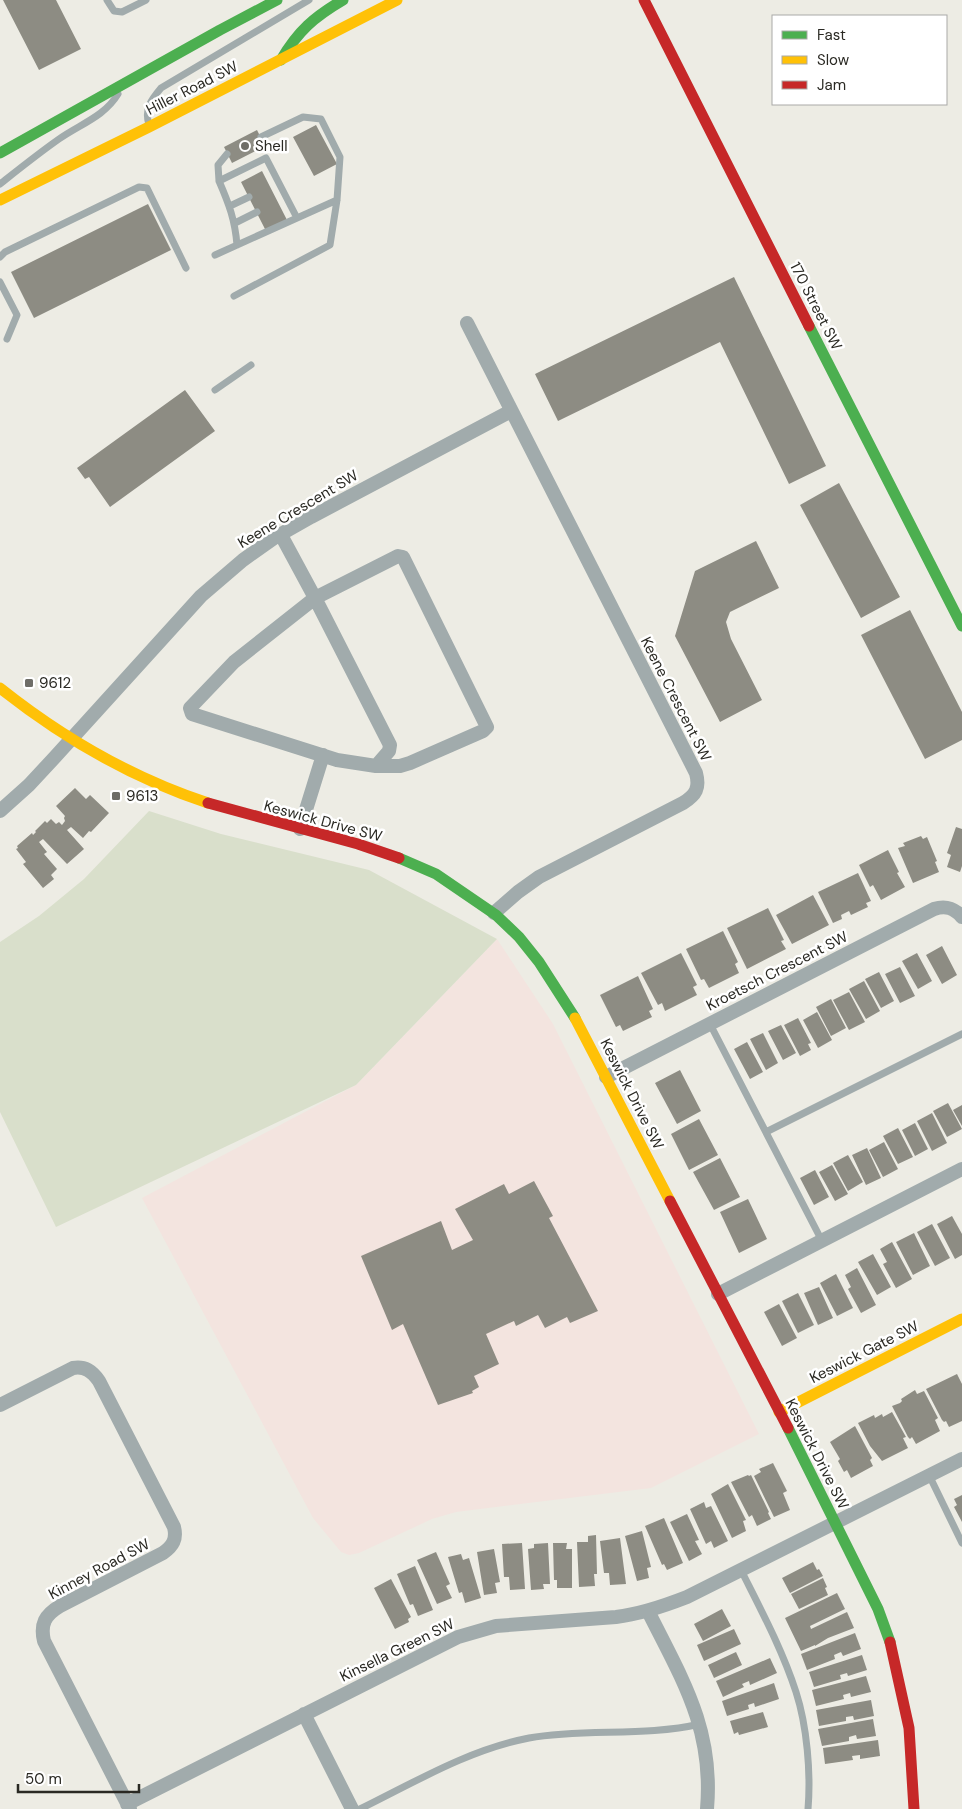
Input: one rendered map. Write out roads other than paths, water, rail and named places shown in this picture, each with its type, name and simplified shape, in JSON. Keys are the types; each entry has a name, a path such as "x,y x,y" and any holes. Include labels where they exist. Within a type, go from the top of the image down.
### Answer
{"street":[{"path":"0,153 277,0"},
{"path":"281,60 293,37 302,27 320,13 343,0"},
{"name":"Hiller Road SW","path":"0,200 149,128 397,0"},
{"name":"170 Street SW","path":"644,0 962,626"},
{"name":"Keene Crescent SW","path":"466,323 696,773 699,786 692,798 529,883 494,913"},
{"name":"Keene Crescent SW","path":"0,811 29,785 201,596 243,560 311,517 510,411"},
{"path":"280,535 315,598 390,746 389,751 376,766"},
{"path":"398,556 404,557 487,727 483,731 410,764 376,766 337,760 192,714 190,708 234,662 315,598 398,556"},
{"name":"Keswick Drive SW","path":"0,688 26,710 71,740 114,764 191,798 382,852 414,863 442,878 494,913 537,958 560,991 606,1077 779,1412 878,1609 893,1651 909,1728 914,1809"},
{"path":"300,829 323,755"},
{"name":"Kroetsch Crescent SW","path":"606,1077 934,909 942,907 954,909 962,918"},
{"path":"718,1294 962,1169"},
{"name":"Keswick Gate SW","path":"779,1412 962,1319"},
{"name":"Kinney Road SW","path":"0,1405 73,1368 78,1367 91,1370 99,1381 174,1527 175,1539 171,1547 163,1553 60,1606 47,1616 43,1622 42,1632 44,1641 129,1806"},
{"name":"Kinsella Green SW","path":"129,1806 444,1643 496,1626 517,1623 616,1618 648,1611 688,1597 962,1458"},
{"path":"648,1611 686,1686 700,1724 708,1773 707,1809"},
{"path":"304,1714 352,1809"}],"lane":[{"path":"107,0 114,11 122,12 146,0"},
{"path":"149,128 146,116 148,107 151,100 162,88 309,0"},
{"path":"0,184 59,139 101,114 117,96 122,84"},
{"path":"234,296 330,245 337,200 340,157 321,119 303,117 261,138"},
{"path":"227,154 218,165 219,182 230,206 235,223 237,245"},
{"path":"219,182 266,158 297,218"},
{"path":"270,187 278,183"},
{"path":"0,257 5,252 139,187 147,188 186,268"},
{"path":"230,206 249,197"},
{"path":"278,202 286,198"},
{"path":"215,255 337,200"},
{"path":"235,223 257,212"},
{"path":"0,282 17,315 7,339"},
{"path":"215,390 251,365"},
{"path":"710,1024 822,1241"},
{"path":"766,1132 962,1034"},
{"path":"929,1475 962,1543"},
{"path":"740,1570 773,1634 796,1694 807,1752 810,1785 808,1809"},
{"path":"360,1809 450,1764 496,1746 529,1738 560,1734 678,1729 700,1724"}],"place":[{"name":"Shell","path":"245,146"},
{"name":"9612","path":"29,683"},
{"name":"9613","path":"116,796"}]}
